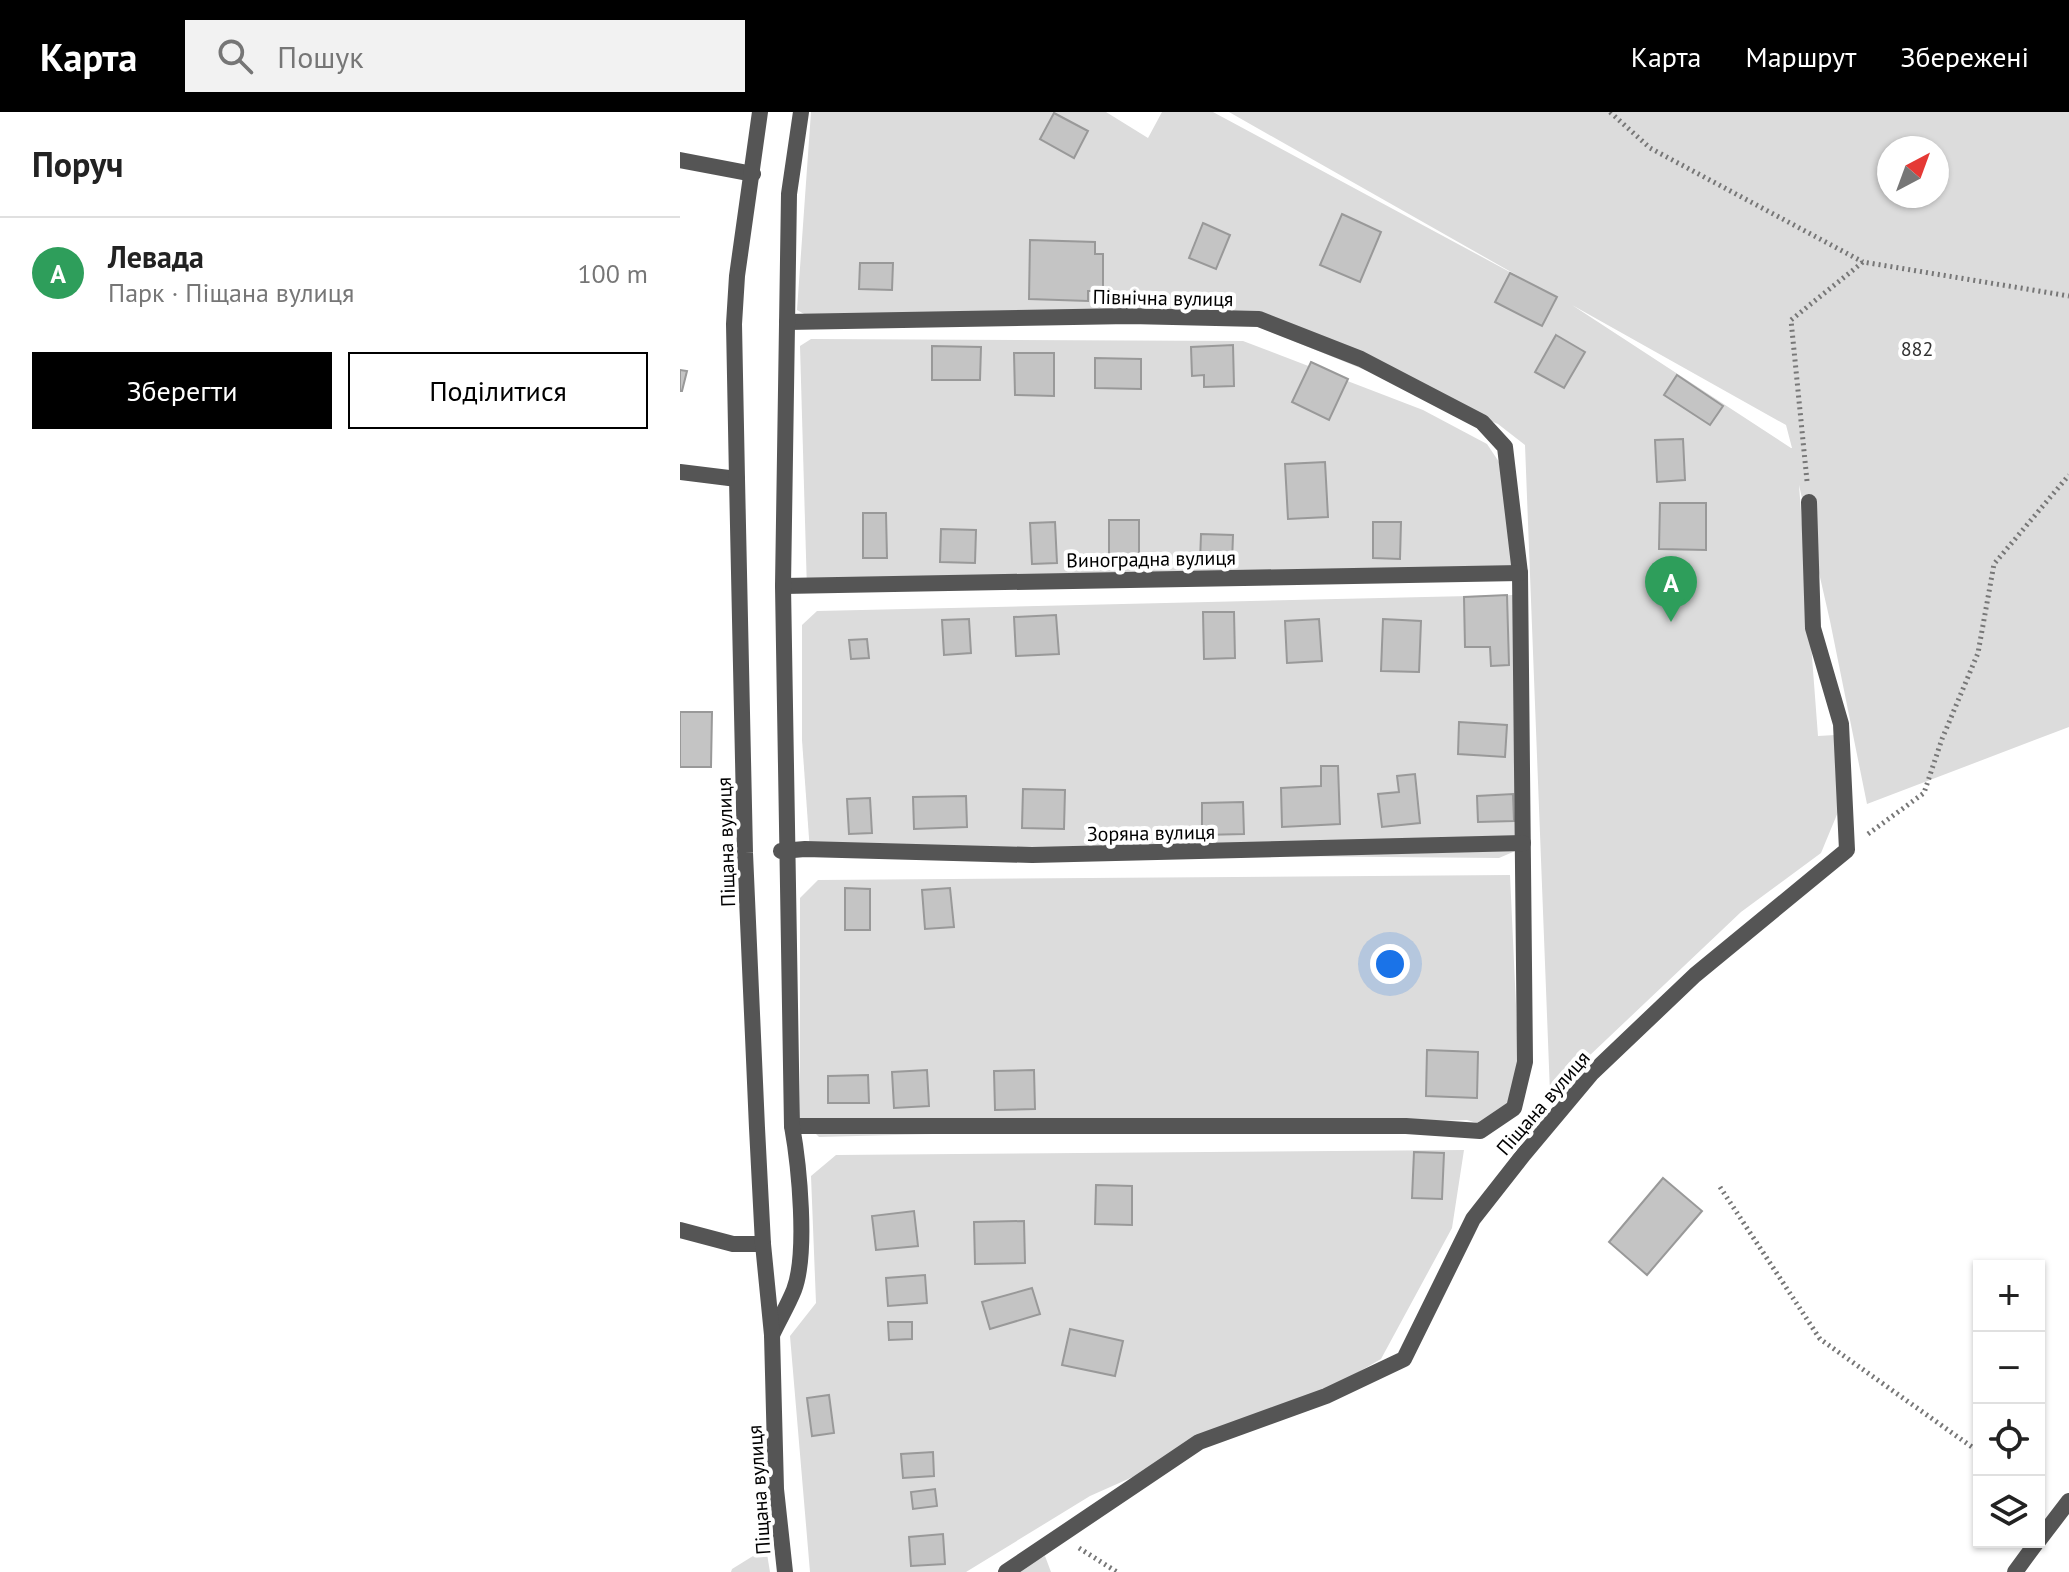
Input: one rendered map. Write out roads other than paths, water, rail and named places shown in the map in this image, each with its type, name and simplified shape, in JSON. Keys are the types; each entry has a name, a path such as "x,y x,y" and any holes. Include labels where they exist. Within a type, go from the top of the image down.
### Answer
{"street":[{"name":"Піщана вулиця","path":"760,112 737,276 734,324 745,853 763,1244 772,1335 776,1489 785,1572"},
{"path":"772,1335 795,1288 800,1254 799,1166 792,1126 784,851 783,586 789,194 801,112"},
{"path":"680,160 753,174"},
{"name":"Північна вулиця","path":"787,322 1130,316 1259,319 1361,359 1482,422 1505,447 1520,573"},
{"path":"680,472 737,479"},
{"name":"Піщана вулиця","path":"1006,1572 1199,1442 1326,1396 1404,1359 1473,1219 1591,1074 1695,975 1847,850 1841,724 1813,628 1809,502"},
{"path":"792,1126 1406,1126 1480,1131 1514,1108 1525,1062 1520,573"},
{"name":"Виноградна вулиця","path":"783,586 1520,573"},
{"name":"Зоряна вулиця","path":"784,851 1032,855 1523,843"},
{"path":"680,1230 733,1244 763,1244"},
{"path":"2045,1532 2069,1501"},
{"path":"2015,1572 2033,1548"}],"place":[{"name":"Левада","path":"1671,622"}],"park label":[{"name":"882","path":"1917,349"}]}
